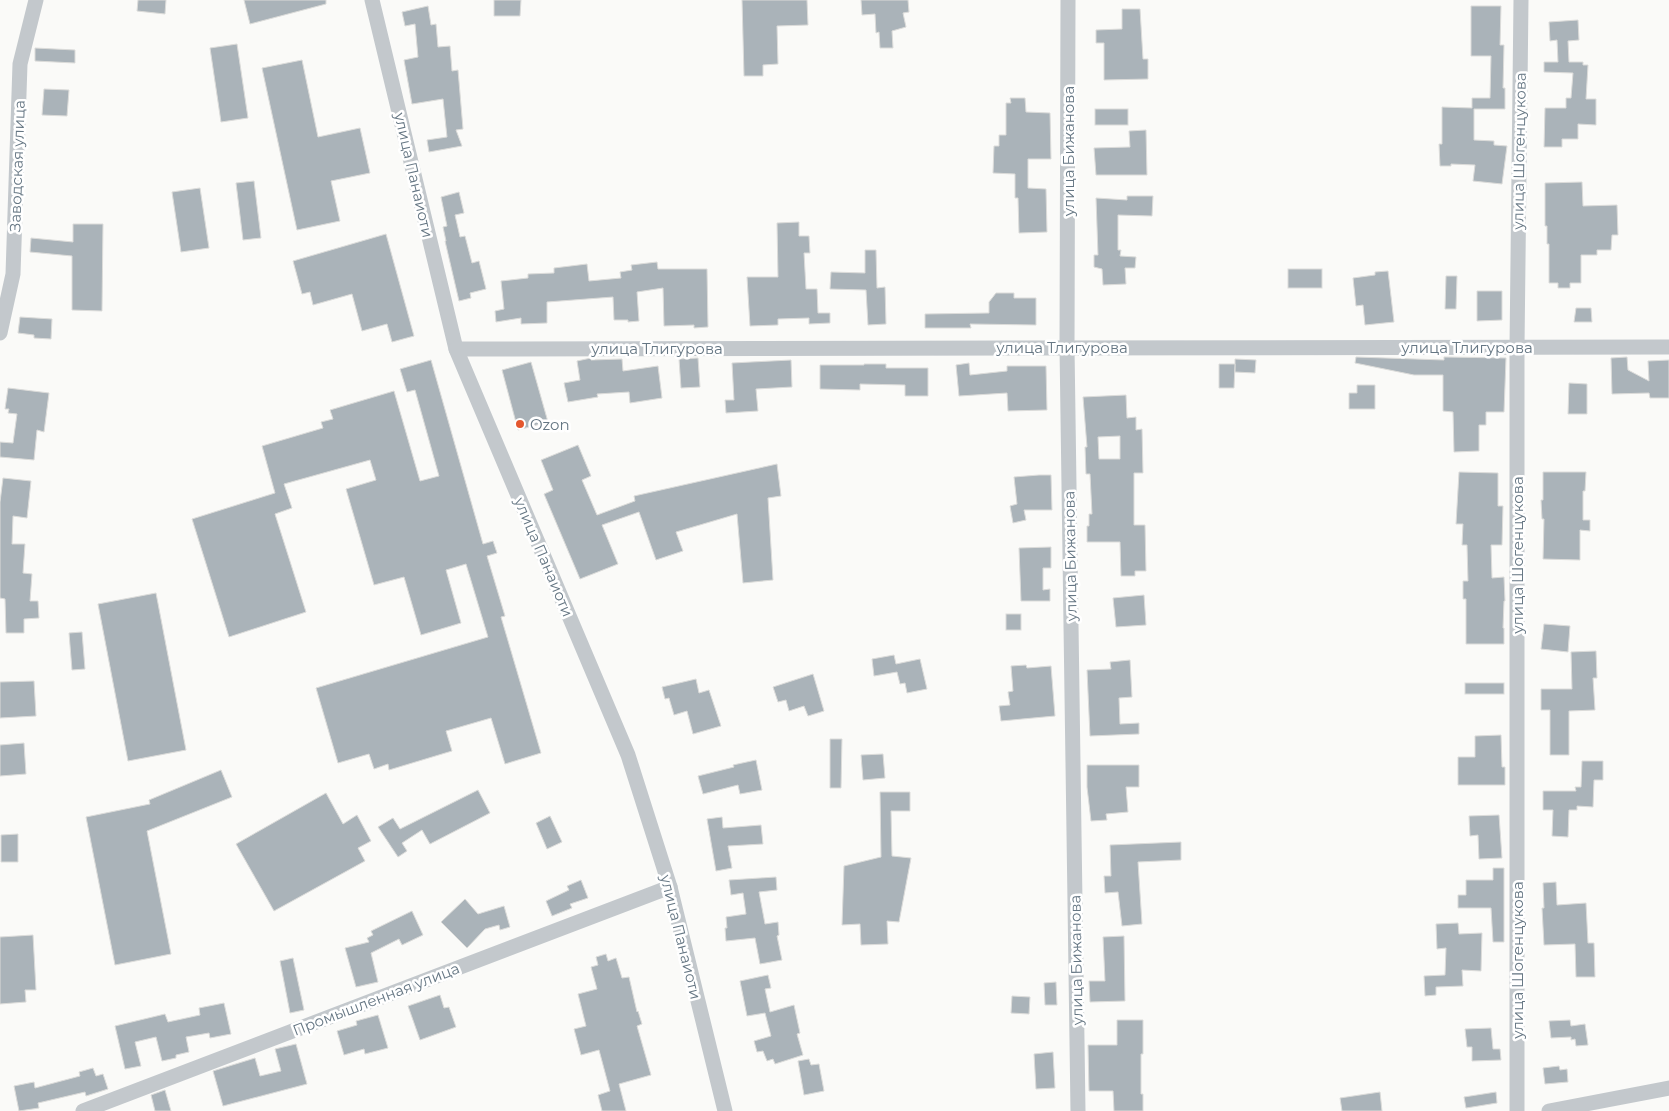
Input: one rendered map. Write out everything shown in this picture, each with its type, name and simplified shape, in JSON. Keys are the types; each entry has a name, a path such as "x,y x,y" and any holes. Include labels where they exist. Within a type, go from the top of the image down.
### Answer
{"street":[{"name":"Заводская улица","path":"0,333 14,274 20,64 36,0"},
{"name":"улица Панаиоти","path":"372,0 456,349 628,754 670,887 725,1111"},
{"name":"улица Бижанова","path":"1068,0 1068,347 1078,1111"},
{"name":"улица Шогенцукова","path":"1517,1111 1517,347 1521,0"},
{"name":"улица Тлигурова","path":"456,349 1669,347"},
{"name":"Промышленная улица","path":"83,1111 670,887"},
{"path":"1549,1111 1669,1088"}],"building":[{"path":"138,0 166,0 165,14 137,11"},
{"path":"244,0 326,0 326,4 250,24"},
{"path":"494,0 521,0 520,16 494,16"},
{"path":"742,0 807,0 808,25 777,26 778,64 763,65 763,76 744,76"},
{"path":"861,0 908,0 909,12 903,13 906,27 892,31 893,48 880,48 879,32 876,33 875,14 862,15"},
{"path":"428,6 431,25 436,24 438,47 450,46 452,71 458,70 463,129 456,130 462,146 429,152 427,140 447,137 443,99 412,104 404,60 418,57 415,24 405,26 402,12"},
{"path":"1471,6 1501,6 1500,45 1504,45 1503,88 1505,88 1505,109 1474,109 1474,140 1494,141 1494,145 1507,146 1502,184 1473,181 1475,165 1451,164 1451,166 1440,166 1439,144 1442,144 1442,107 1472,108 1472,98 1490,98 1491,56 1471,56"},
{"path":"1122,9 1140,9 1143,59 1148,59 1148,79 1104,80 1104,43 1096,43 1096,30 1122,29"},
{"path":"1578,20 1579,40 1568,41 1569,62 1583,62 1583,65 1588,65 1586,99 1596,99 1596,125 1578,124 1578,139 1562,139 1562,147 1544,147 1545,108 1566,108 1566,98 1571,98 1573,73 1544,72 1544,62 1558,62 1557,40 1550,41 1549,22"},
{"path":"237,44 248,118 221,122 210,48"},
{"path":"35,48 75,50 75,63 35,61"},
{"path":"302,60 318,137 360,128 370,173 331,181 340,221 297,230 262,68"},
{"path":"44,89 69,90 67,116 42,115"},
{"path":"1010,98 1025,98 1026,112 1050,113 1051,159 1028,159 1028,188 1046,189 1047,232 1019,233 1018,198 1015,198 1015,174 993,173 994,146 999,146 999,135 1006,135 1006,103 1011,103"},
{"path":"1095,109 1128,109 1128,125 1095,125"},
{"path":"1146,130 1147,175 1096,175 1094,148 1130,147 1129,131"},
{"path":"254,181 261,238 243,240 236,183"},
{"path":"1582,182 1583,206 1617,205 1618,235 1612,235 1611,250 1597,250 1597,255 1581,255 1581,283 1570,283 1570,288 1558,288 1558,283 1549,283 1549,244 1547,244 1547,226 1545,226 1545,183"},
{"path":"200,188 209,248 181,252 172,192"},
{"path":"459,192 464,213 455,215 460,237 465,236 472,263 479,261 486,289 470,293 471,298 459,301 445,241 443,227 447,226 441,197"},
{"path":"1127,196 1153,196 1152,216 1118,215 1118,250 1121,250 1120,256 1136,257 1135,268 1125,268 1126,284 1103,285 1102,269 1094,267 1094,255 1098,255 1096,198 1127,200"},
{"path":"799,222 799,236 809,236 810,253 804,253 806,289 817,289 818,313 830,313 830,323 809,324 809,318 778,319 778,325 750,326 747,277 778,277 777,223"},
{"path":"73,224 103,224 102,311 72,310 72,256 30,252 31,238 73,242"},
{"path":"386,234 414,336 392,342 387,324 362,331 352,294 313,305 310,292 302,294 293,261"},
{"path":"865,250 876,250 877,288 885,287 886,324 868,325 866,290 830,289 831,272 865,273"},
{"path":"657,262 658,269 707,269 708,327 694,328 694,325 664,326 663,288 637,292 639,321 614,320 613,297 547,302 547,323 521,324 521,318 496,322 495,311 504,309 501,281 528,278 528,274 554,273 554,268 587,264 589,281 621,278 620,272 632,270 631,265"},
{"path":"1288,269 1322,269 1322,288 1288,288"},
{"path":"1388,271 1394,322 1365,325 1363,305 1356,306 1353,278 1375,275 1375,272"},
{"path":"1446,276 1457,276 1456,309 1445,309"},
{"path":"1477,291 1502,291 1502,320 1477,321"},
{"path":"996,293 1014,293 1014,298 1036,298 1036,325 970,324 971,328 925,328 925,314 989,313 989,302"},
{"path":"1576,308 1591,308 1592,322 1574,322"},
{"path":"20,317 52,319 51,339 34,338 34,335 18,333"},
{"path":"1356,357 1444,360 1444,357 1506,358 1504,412 1486,412 1486,425 1479,425 1479,451 1454,452 1453,412 1443,411 1443,375 1414,375 1355,363"},
{"path":"1627,357 1628,370 1649,381 1648,361 1669,360 1669,398 1650,398 1649,393 1612,394 1611,358"},
{"path":"591,358 591,360 622,359 623,371 658,366 662,398 630,403 629,392 597,394 598,397 568,402 564,383 580,380 577,361"},
{"path":"698,358 700,387 681,388 679,359"},
{"path":"1235,359 1256,360 1255,373 1235,372"},
{"path":"431,360 483,544 493,541 497,553 487,556 505,616 501,617 541,753 505,764 491,718 446,731 452,751 389,770 388,764 374,769 369,754 338,763 316,688 488,637 466,564 446,570 461,623 421,635 404,577 374,585 346,489 376,480 370,460 284,484 292,508 275,514 306,612 229,637 192,519 275,493 262,446 323,428 321,422 333,419 330,410 394,391 420,481 439,476 415,390 407,392 400,369"},
{"path":"791,360 792,387 756,389 758,411 726,413 725,400 734,400 732,363"},
{"path":"531,362 548,422 518,430 502,370"},
{"path":"969,363 970,375 1007,371 1007,366 1046,366 1047,410 1008,411 1007,393 959,396 956,365"},
{"path":"886,364 886,368 928,368 928,396 905,396 905,385 860,384 860,390 820,389 820,365"},
{"path":"1219,364 1235,364 1234,388 1219,388"},
{"path":"1569,383 1587,384 1587,414 1568,414"},
{"path":"1357,385 1375,385 1375,409 1349,409 1349,393 1357,393"},
{"path":"8,388 49,393 44,432 37,430 34,460 0,457 0,442 13,443 17,414 8,413 9,409 5,409"},
{"path":"1126,395 1127,418 1136,417 1136,430 1142,429 1143,473 1134,473 1134,525 1145,525 1146,571 1135,571 1135,576 1121,576 1120,542 1087,542 1089,514 1092,514 1090,474 1086,474 1085,447 1087,447 1083,397","holes":["1120,436 1120,459 1099,459 1098,437"]},
{"path":"578,445 591,476 582,480 597,515 635,501 634,496 777,464 781,496 768,498 773,580 743,583 737,514 676,532 683,551 656,560 639,512 602,525 618,564 580,579 544,494 553,490 541,460"},
{"path":"1459,472 1498,473 1498,506 1503,506 1502,545 1491,545 1492,578 1504,577 1504,644 1466,644 1466,599 1463,599 1463,581 1468,581 1467,545 1462,545 1463,524 1456,524"},
{"path":"1543,472 1586,472 1585,491 1583,491 1583,520 1590,520 1590,531 1580,530 1580,560 1543,559 1544,519 1542,519 1541,500 1543,500"},
{"path":"1051,475 1052,510 1024,510 1026,520 1013,523 1010,506 1017,504 1014,477"},
{"path":"3,478 31,481 27,518 13,516 12,544 25,544 23,573 32,574 30,601 38,601 39,618 24,619 24,633 6,633 5,599 0,598 0,502"},
{"path":"1051,547 1051,568 1043,568 1043,590 1050,589 1050,601 1021,601 1019,548"},
{"path":"156,593 186,750 128,761 98,604"},
{"path":"1144,595 1146,625 1116,627 1113,598"},
{"path":"1006,614 1021,614 1021,630 1006,630"},
{"path":"1544,624 1570,626 1568,652 1541,649"},
{"path":"82,632 85,669 72,670 69,633"},
{"path":"1596,651 1597,678 1593,678 1595,710 1569,711 1569,755 1550,755 1550,710 1541,710 1541,689 1572,689 1571,652"},
{"path":"894,655 896,664 920,659 927,689 907,693 905,683 900,684 897,672 874,676 872,659"},
{"path":"1130,660 1132,697 1119,698 1120,724 1139,723 1139,734 1090,736 1087,670 1111,669 1110,662"},
{"path":"1026,665 1027,668 1051,666 1055,716 1001,721 999,706 1010,705 1008,692 1013,691 1011,666"},
{"path":"813,674 824,711 808,716 804,706 789,711 786,700 778,702 773,687"},
{"path":"696,679 699,693 709,690 721,726 693,734 687,711 674,715 669,698 665,699 662,687"},
{"path":"34,681 36,716 0,718 0,682"},
{"path":"1465,683 1504,683 1504,694 1465,694"},
{"path":"1501,735 1502,767 1505,767 1505,785 1458,785 1458,757 1475,757 1475,736"},
{"path":"830,739 842,739 841,788 830,788"},
{"path":"24,743 26,774 0,776 0,745"},
{"path":"883,754 885,778 863,780 861,755"},
{"path":"756,760 762,790 740,794 738,785 703,794 698,776"},
{"path":"1582,761 1603,761 1603,780 1594,780 1593,807 1577,806 1577,810 1569,810 1568,837 1552,836 1553,810 1543,810 1543,791 1576,791 1575,787 1581,787"},
{"path":"1087,765 1139,765 1139,787 1126,787 1128,812 1106,814 1107,820 1091,821 1087,787"},
{"path":"221,770 232,797 147,831 171,954 115,965 86,817 150,804 149,800"},
{"path":"478,790 490,813 430,844 422,830 402,843 407,851 398,857 378,827 393,818 400,829"},
{"path":"880,792 910,792 910,811 891,811 892,856 911,858 899,922 887,921 888,944 861,945 860,924 842,925 844,866 881,857"},
{"path":"326,793 343,824 357,815 371,841 358,848 365,861 274,911 236,844"},
{"path":"1499,815 1502,858 1479,859 1478,835 1470,836 1469,816"},
{"path":"550,816 562,842 547,849 536,823"},
{"path":"722,817 723,828 761,825 763,844 728,846 732,868 716,871 707,819"},
{"path":"18,834 18,862 1,862 1,835"},
{"path":"1181,842 1181,860 1138,862 1142,924 1122,926 1118,892 1105,893 1104,876 1111,876 1110,845"},
{"path":"1493,868 1504,868 1504,942 1493,942 1491,908 1458,908 1458,895 1466,895 1466,880 1493,880"},
{"path":"776,877 777,890 759,892 765,924 778,922 779,935 777,936 782,960 760,964 755,938 726,941 726,917 746,914 743,893 731,895 729,880"},
{"path":"581,880 588,898 570,904 572,908 552,916 546,901 569,890 567,886"},
{"path":"1556,882 1557,905 1586,903 1588,943 1594,943 1595,977 1576,977 1575,944 1544,945 1543,883"},
{"path":"465,899 478,914 504,906 510,927 500,930 499,925 485,929 467,948 441,922"},
{"path":"412,911 423,935 402,945 399,939 371,953 378,982 356,987 345,948 369,942 367,938 373,935 371,931"},
{"path":"1458,923 1459,934 1482,933 1481,971 1462,970 1463,986 1436,987 1436,995 1425,996 1424,976 1445,975 1446,948 1437,949 1436,924"},
{"path":"33,935 36,990 25,990 26,1002 0,1004 0,937"},
{"path":"1124,936 1125,1001 1090,1002 1089,981 1105,981 1103,937"},
{"path":"606,954 608,961 616,958 622,978 629,977 637,1012 642,1024 637,1026 651,1075 619,1084 626,1111 602,1111 598,1095 610,1091 599,1050 581,1055 574,1029 586,1026 578,994 597,989 591,967 598,965 596,957"},
{"path":"293,958 304,1010 290,1013 280,961"},
{"path":"768,975 771,988 765,989 770,1012 794,1005 800,1033 797,1034 803,1055 775,1064 773,1059 767,1061 763,1051 757,1052 754,1041 771,1036 765,1013 747,1016 740,981"},
{"path":"1056,982 1057,1005 1045,1005 1044,983"},
{"path":"440,995 444,1008 449,1007 456,1027 420,1040 408,1006"},
{"path":"1012,996 1030,997 1029,1014 1011,1013"},
{"path":"224,1003 231,1034 210,1038 209,1033 186,1037 189,1052 176,1055 176,1058 162,1061 156,1037 135,1042 141,1066 125,1069 115,1026 165,1014 168,1022 200,1015 199,1008"},
{"path":"378,1015 388,1048 365,1054 364,1049 344,1055 337,1031 357,1025 356,1021"},
{"path":"1117,1020 1143,1020 1141,1094 1143,1094 1143,1111 1114,1111 1113,1091 1089,1091 1088,1045 1117,1045"},
{"path":"1570,1020 1571,1026 1585,1024 1588,1045 1576,1046 1575,1039 1571,1040 1571,1037 1551,1038 1549,1021"},
{"path":"1491,1028 1493,1049 1500,1049 1501,1060 1472,1061 1472,1047 1467,1047 1465,1029"},
{"path":"296,1044 307,1084 223,1106 213,1071 255,1058 260,1076 281,1071 275,1049"},
{"path":"1053,1052 1055,1088 1036,1089 1034,1054"},
{"path":"809,1059 811,1065 819,1064 824,1091 804,1095 798,1061"},
{"path":"1559,1066 1560,1070 1567,1069 1568,1082 1545,1084 1543,1068"},
{"path":"93,1068 96,1076 103,1074 108,1089 86,1096 85,1092 38,1103 39,1108 19,1111 14,1086 34,1082 35,1088 80,1076 79,1072"},
{"path":"165,1090 171,1111 155,1111 151,1095"},
{"path":"1380,1092 1382,1111 1342,1111 1340,1098"},
{"path":"1496,1092 1497,1103 1466,1108 1464,1097"}],"place":[{"name":"Ozon","path":"520,424"}]}
